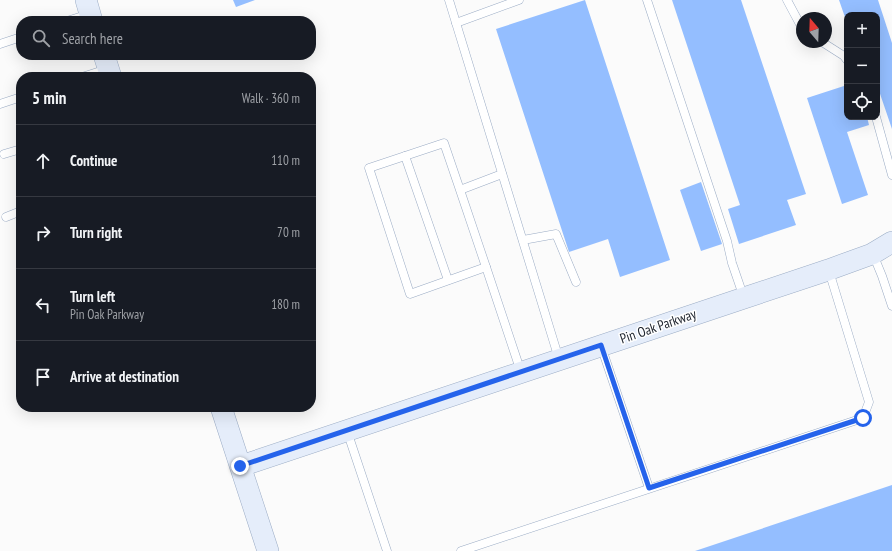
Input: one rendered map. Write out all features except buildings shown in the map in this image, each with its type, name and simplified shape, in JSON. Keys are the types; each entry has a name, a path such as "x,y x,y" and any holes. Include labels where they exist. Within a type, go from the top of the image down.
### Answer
{"street":[{"name":"Pin Oak Parkway","path":"240,466 828,270 872,254 892,242"},
{"path":"223,412 268,551"}],"lane":[{"path":"449,0 559,360"},
{"path":"456,23 519,0"},
{"path":"647,0 727,241 732,263 744,298"},
{"path":"787,0 796,17"},
{"path":"78,16 89,11"},
{"path":"0,44 16,39"},
{"path":"831,48 844,56"},
{"path":"95,72 108,67"},
{"path":"0,104 16,99"},
{"path":"877,120 892,175"},
{"path":"486,268 410,294 369,168 444,143 521,372"},
{"path":"4,154 16,150"},
{"path":"405,156 448,280"},
{"path":"460,190 502,174"},
{"path":"6,217 16,213"},
{"path":"523,240 556,234 576,282"},
{"path":"872,254 882,276 892,306"},
{"path":"461,551 863,418 869,402 828,270"},
{"path":"601,345 649,488"},
{"path":"347,431 387,551"}],"route":[{"path":"240,466 601,345 649,488 863,418"}]}
